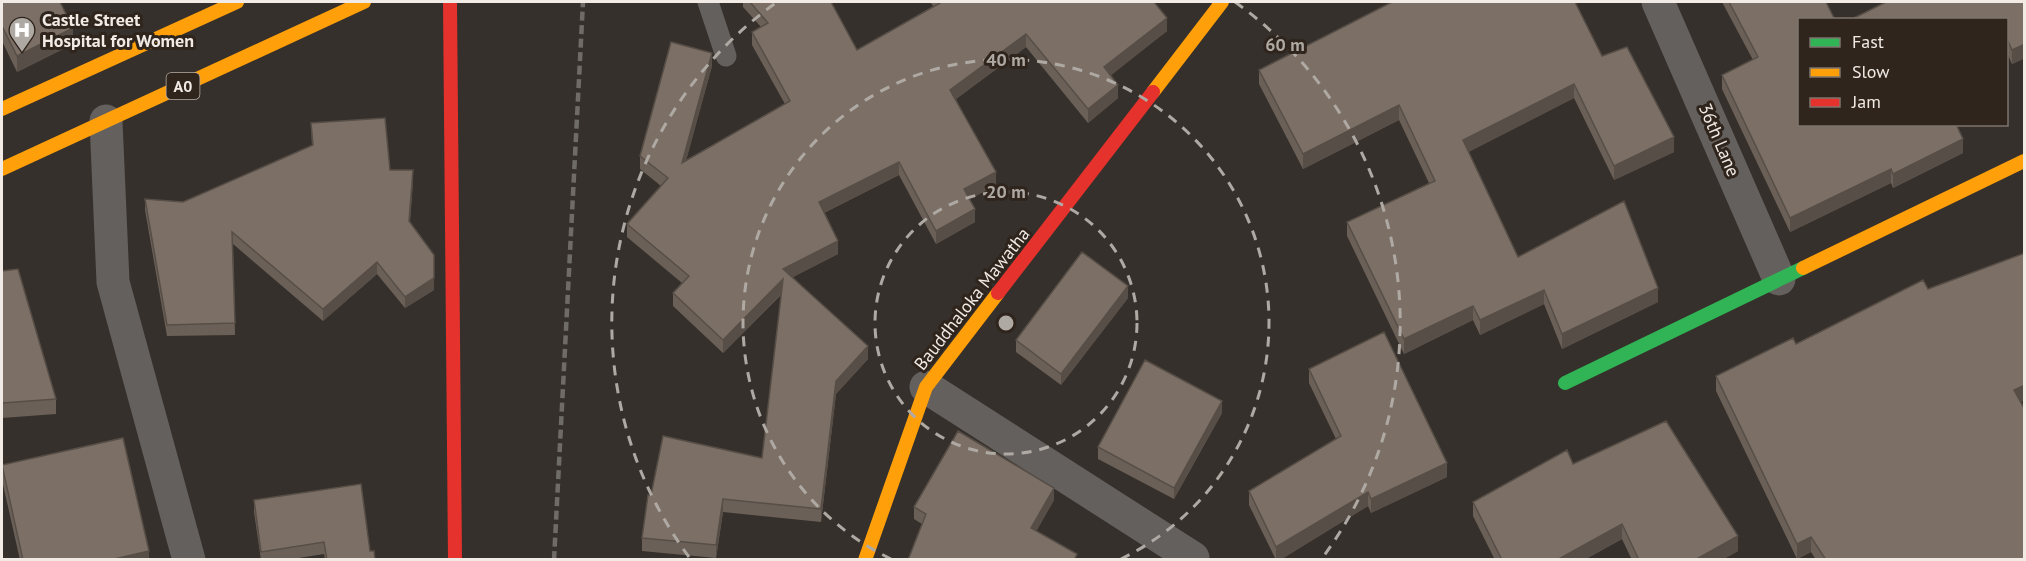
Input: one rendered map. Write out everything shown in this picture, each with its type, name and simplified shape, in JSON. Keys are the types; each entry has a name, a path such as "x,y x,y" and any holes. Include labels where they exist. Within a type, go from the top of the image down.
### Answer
{"main road":[{"path":"2,108 237,2"},
{"name":"A0","path":"2,169 364,2"},
{"path":"450,2 454,560"},
{"name":"Bauddhaloka Mawatha","path":"865,560 926,387 1148,102 1222,2"},
{"path":"1565,383 2025,160"}],"street":[{"name":"36th Lane","path":"1658,2 1779,279"},
{"path":"106,121 113,282 189,560"},
{"path":"926,387 1193,558"}],"lane":[{"path":"708,2 726,56"}],"building":[{"name":"Castle Street Hospital for Women","path":"2,2 60,2 73,28 17,56 2,26"},
{"path":"750,2 831,2 857,50 939,2 1154,2 1167,18 1104,67 1118,85 1088,109 1026,34 950,90 996,172 964,189 975,209 936,231 899,162 819,202 838,241 783,269 868,346 836,381 821,509 723,499 716,545 642,538 648,495 651,495 663,436 762,458 783,279 723,340 673,293 689,276 627,224 668,178 640,156 671,42 712,53 682,163 790,101 752,32 768,23"},
{"path":"1392,2 1575,2 1602,56 1627,47 1674,137 1614,166 1574,84 1463,140 1518,257 1624,201 1658,288 1562,334 1544,290 1480,320 1473,306 1404,339 1347,222 1435,181 1399,105 1303,154 1259,70"},
{"path":"1729,2 1826,2 1834,18 1798,18 1798,126 1957,126 1963,139 1893,174 1891,169 1790,218 1722,75 1758,57"},
{"path":"1886,2 2025,2 2025,44 2012,50 2008,41 2008,18 1854,18"},
{"path":"385,118 390,170 413,170 409,221 434,255 434,278 405,297 377,262 323,309 232,232 235,323 167,325 145,199 183,202 313,145 311,123"},
{"path":"1082,252 1128,286 1061,374 1016,340"},
{"path":"2025,253 2025,385 2014,390 2025,410 2025,560 1826,560 1811,537 1797,544 1716,376 1793,338 1796,344 1923,280 1928,289"},
{"path":"18,269 56,399 2,403 2,271"},
{"path":"1384,332 1447,463 1371,499 1368,492 1276,547 1249,491 1341,436 1309,369"},
{"path":"1145,360 1222,401 1174,488 1098,447"},
{"path":"1666,421 1738,536 1695,560 1639,560 1622,524 1557,560 1502,560 1473,502 1567,450 1573,464"},
{"path":"958,431 1054,488 1031,528 1077,554 1074,560 908,560 926,514 914,507"},
{"path":"123,438 149,551 110,560 23,560 2,465"},
{"path":"361,484 370,551 374,551 375,560 327,560 324,542 261,552 254,500"}],"railway":[{"path":"554,560 583,2"}],"traffic: fast":[{"path":"1565,383 1803,268"}],"traffic: slow":[{"path":"2,109 237,2"},
{"path":"2,169 364,2"},
{"path":"1153,92 1222,2"},
{"path":"1803,268 2024,161"},
{"path":"865,560 926,387 998,293"}],"traffic: jam":[{"path":"450,2 455,560"},
{"path":"998,293 1153,92"}],"place":[{"name":"Castle Street Hospital for Women","path":"22,53"}]}
